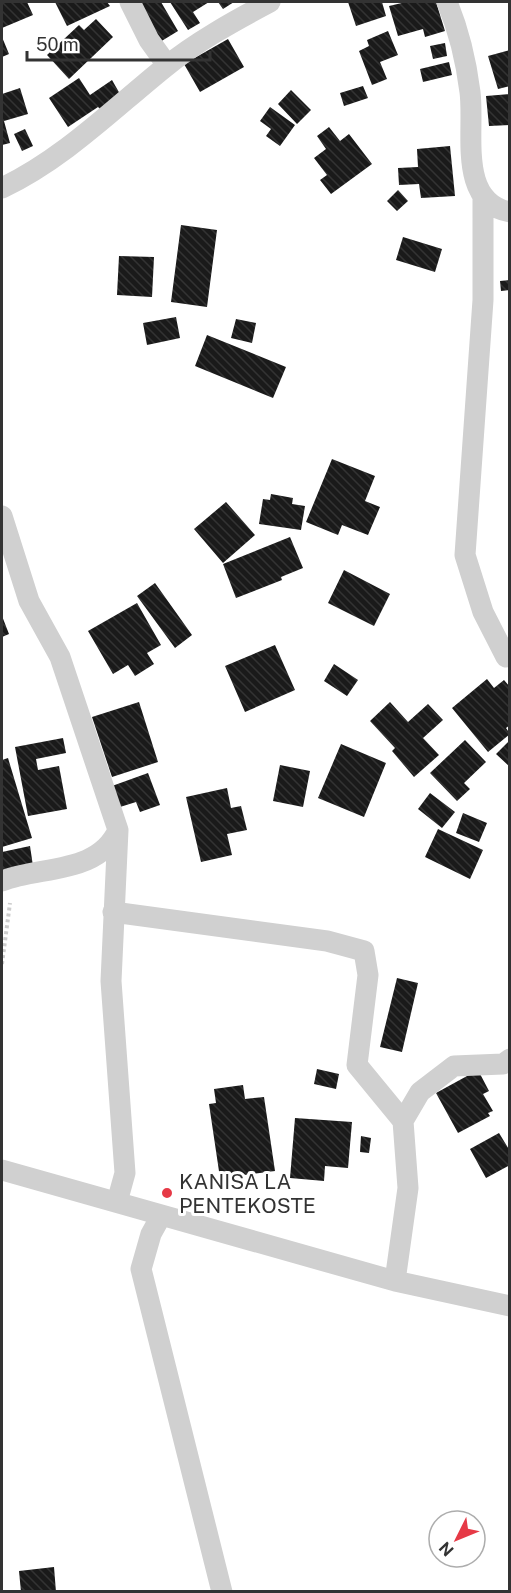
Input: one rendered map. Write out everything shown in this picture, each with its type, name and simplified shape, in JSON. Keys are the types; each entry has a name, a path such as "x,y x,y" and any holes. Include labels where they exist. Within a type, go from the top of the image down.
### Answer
{"street":[{"path":"130,2 149,40 167,65"},
{"path":"2,188 27,176 68,147 167,65 270,2"},
{"path":"447,2 459,33 470,93 472,170 483,198 483,300 465,555 483,612 506,657"},
{"path":"483,198 494,209 510,212"},
{"path":"2,516 29,601 60,657 118,830 111,981 125,1173 117,1202"},
{"path":"7,879 68,867 103,852 112,843 118,830"},
{"path":"113,912 327,941 364,951 368,975 357,1065 403,1121"},
{"path":"395,1281 408,1188 403,1121 420,1092 454,1066 503,1065 510,1059"},
{"path":"2,1170 395,1281 510,1306"},
{"path":"161,1216 151,1234 141,1269 222,1592"}],"path":[{"path":"2,964 7,879"}],"building":[{"path":"2,2 27,2 33,15 2,28"},
{"path":"55,2 107,2 110,6 67,26"},
{"path":"140,2 161,2 178,31 160,42"},
{"path":"170,2 209,2 193,12 200,23 188,30"},
{"path":"218,2 234,2 223,9"},
{"path":"348,2 382,2 386,16 356,26"},
{"path":"406,2 436,2 445,31 425,37 423,29 398,36 389,6"},
{"path":"96,19 113,37 69,79 47,55 79,25 84,30"},
{"path":"388,31 398,55 380,62 387,79 372,85 359,51 369,46 367,40"},
{"path":"2,37 9,54 2,57"},
{"path":"228,39 244,67 200,92 184,64"},
{"path":"445,43 447,56 433,59 430,46"},
{"path":"510,50 510,86 498,89 488,56"},
{"path":"449,62 452,75 423,82 420,69"},
{"path":"79,78 90,95 112,80 120,94 101,110 98,107 68,127 49,98"},
{"path":"363,86 368,98 344,106 340,93"},
{"path":"20,88 28,114 4,121 10,143 2,145 2,94"},
{"path":"291,90 311,110 297,124 278,104"},
{"path":"510,94 510,125 489,126 486,96"},
{"path":"270,107 295,125 280,146 266,136 271,129 260,121"},
{"path":"329,127 340,141 349,134 372,164 331,194 320,180 327,175 314,158 326,149 317,136"},
{"path":"25,129 33,146 22,151 14,134"},
{"path":"450,146 455,196 421,198 419,184 399,185 398,168 418,167 417,149"},
{"path":"398,190 408,201 397,211 387,201"},
{"path":"181,225 217,230 207,307 171,302"},
{"path":"403,237 442,249 435,272 396,260"},
{"path":"119,256 154,257 152,297 117,295"},
{"path":"510,280 510,290 501,291 500,281"},
{"path":"176,317 180,338 147,345 143,323"},
{"path":"236,319 256,323 252,343 231,338"},
{"path":"207,335 286,367 273,398 195,366"},
{"path":"332,459 375,476 365,501 380,507 368,535 342,525 338,535 306,522"},
{"path":"271,494 293,498 292,504 305,506 301,530 259,524 263,499 270,500"},
{"path":"226,502 255,535 223,563 194,529"},
{"path":"290,537 303,568 281,577 282,580 236,598 223,564"},
{"path":"344,570 390,594 374,626 328,603"},
{"path":"155,583 192,635 175,648 137,596"},
{"path":"137,603 161,645 147,653 154,664 135,676 128,665 113,674 88,631"},
{"path":"2,616 9,634 2,637"},
{"path":"275,645 295,690 245,712 225,666"},
{"path":"334,664 358,680 347,696 324,681"},
{"path":"487,679 494,688 504,680 510,687 510,725 506,728 510,734 488,752 452,708"},
{"path":"139,702 158,762 112,777 92,717"},
{"path":"390,702 408,722 428,704 443,720 423,738 439,755 414,777 392,751 395,748 370,721"},
{"path":"63,738 66,753 36,759 38,770 59,766 67,809 28,816 15,747"},
{"path":"465,740 486,762 464,783 470,789 457,801 430,773"},
{"path":"510,740 510,767 496,754"},
{"path":"341,744 386,763 364,817 318,798"},
{"path":"8,758 32,838 2,847 2,760"},
{"path":"280,765 310,771 303,807 273,801"},
{"path":"148,773 160,805 140,812 136,802 120,807 112,786"},
{"path":"227,788 231,808 241,806 247,830 227,834 232,855 201,862 186,797"},
{"path":"430,793 455,812 442,828 418,809"},
{"path":"463,813 487,823 479,842 456,833"},
{"path":"438,829 483,850 470,879 425,857"},
{"path":"30,846 33,866 2,871 2,852"},
{"path":"397,978 418,983 402,1052 380,1047"},
{"path":"317,1069 339,1074 336,1089 314,1084"},
{"path":"478,1070 489,1091 483,1094 493,1111 488,1113 490,1116 458,1133 436,1093"},
{"path":"243,1085 245,1099 264,1097 275,1171 220,1178 209,1104 216,1103 214,1089"},
{"path":"295,1118 352,1122 348,1168 325,1166 324,1181 290,1178"},
{"path":"499,1133 510,1151 510,1165 486,1178 470,1149"},
{"path":"361,1136 371,1138 369,1153 360,1152"},
{"path":"54,1567 56,1592 21,1592 19,1571"}],"place":[{"name":"KANISA LA PENTEKOSTE","path":"167,1193"}]}
